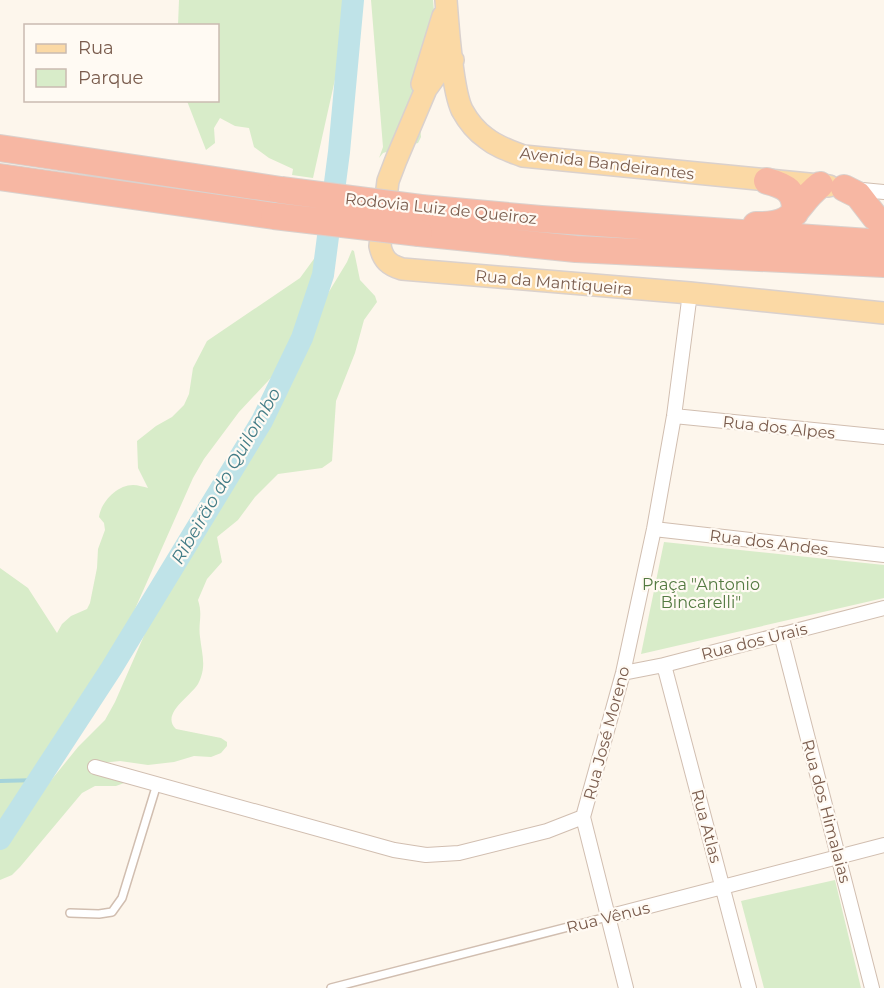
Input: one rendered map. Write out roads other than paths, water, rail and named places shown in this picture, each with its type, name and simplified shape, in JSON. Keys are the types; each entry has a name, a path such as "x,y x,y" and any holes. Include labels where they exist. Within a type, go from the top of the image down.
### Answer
{"highway":[{"name":"Rodovia Luiz de Queiroz","path":"0,148 280,190 421,208 884,243"},
{"name":"Rodovia Luiz de Queiroz","path":"0,177 274,216 576,249 884,264"},
{"path":"767,180 780,184 793,194 796,202 795,213"},
{"path":"560,220 643,219 774,225 785,221 795,213 805,199 832,186 858,195 875,217 884,224"},
{"path":"884,203 884,215"}],"main road":[{"name":"Avenida Bandeirantes","path":"447,2 454,65 462,108 484,138 497,146 524,156 832,186"},
{"path":"447,2 418,99 419,109 426,107 440,96 459,98"},
{"name":"Rua da Mantiqueira","path":"454,65 442,67 426,88 388,181 380,246 382,256 391,265 402,269 690,293 884,313"}],"street":[{"path":"832,186 884,192"},
{"name":"Rua José Moreno","path":"95,767 394,850 426,855 459,853 547,831 583,817 623,673 654,529 674,416 690,293"},
{"name":"Rua dos Alpes","path":"674,416 884,437"},
{"name":"Rua dos Andes","path":"654,529 884,555"},
{"name":"Rua dos Urais","path":"623,673 884,608"},
{"name":"Rua dos Himalaias","path":"781,634 872,988"},
{"name":"Rua Atlas","path":"664,664 749,988"},
{"path":"583,817 626,988"},
{"name":"Rua Vênus","path":"607,917 884,845"}],"lane":[{"path":"70,913 112,912 122,897 157,784"},
{"name":"Rua Vênus","path":"331,988 607,917"}],"waterway":[{"name":"Ribeirão do Quilombo","path":"0,839 111,669 262,421 302,338 323,275 339,152 353,0"},
{"path":"0,781 39,780"}],"park label":[{"name":"Praça \"Antonio Bincarelli\"","path":"701,593"}]}
